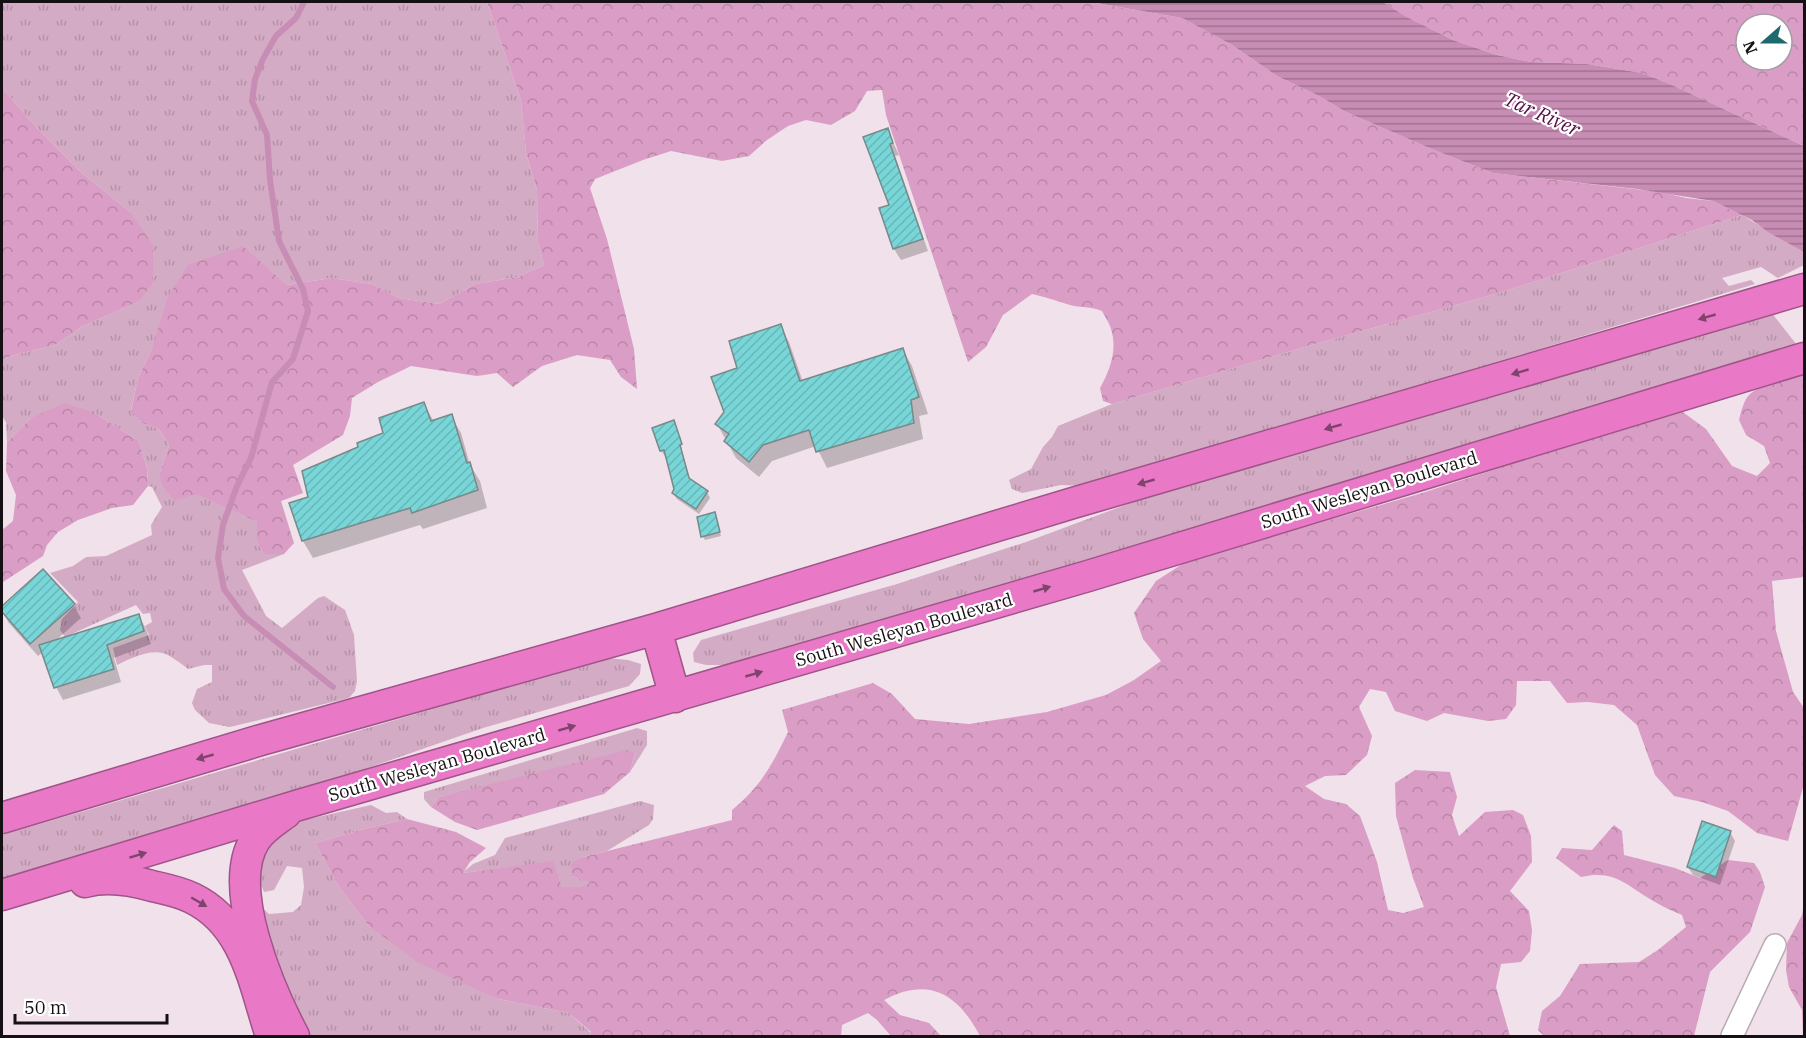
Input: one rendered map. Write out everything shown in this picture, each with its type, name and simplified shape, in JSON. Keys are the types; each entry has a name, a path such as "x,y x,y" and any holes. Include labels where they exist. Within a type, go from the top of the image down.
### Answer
{"highway":[{"path":"2,818 250,743 656,630 1062,506 1804,289"},
{"name":"South Wesleyan Boulevard","path":"2,895 298,805 1088,576 1804,358"},
{"path":"656,630 675,697"},
{"path":"2,795 50,804"},
{"path":"294,1036 273,990 252,928 244,880 248,856 255,839 269,824 298,805"},
{"path":"2,908 96,879 135,881 191,897 213,911 235,934 246,959 271,1036"}],"street":[{"path":"1732,1036 1775,945"}],"green space":[{"path":"2,2 487,2 521,100 526,153 537,190 538,242 544,265 518,277 476,284 439,304 399,298 372,284 331,278 287,285 243,247 152,349 138,378 131,410 142,423 159,429 169,445 159,475 257,522 257,542 264,554 284,554 242,570 266,616 282,628 318,598 324,596 345,610 354,635 357,681 355,691 349,698 230,727 209,723 195,710 192,703 197,689 212,682 212,665 188,669 168,655 156,652 142,654 117,665 113,648 149,635 145,626 152,622 150,613 143,614 136,605 65,637 60,630 62,619 78,602 50,573 73,566 86,557 106,556 152,535 151,525 162,507 152,487 148,486 147,468 139,441 93,412 31,418 7,442 6,422 2,416 2,360 55,345 83,326 138,302 130,212 83,174 37,128 2,88"},
{"path":"487,2 1091,2 1182,18 1232,45 1277,76 1346,112 1493,173 1660,192 1713,201 1742,215 1499,293 1112,404 1103,401 1100,388 1111,362 1113,340 1108,322 1102,311 1098,309 1070,305 1032,294 1003,315 986,347 968,362 886,115 882,90 867,91 855,111 831,125 806,120 788,126 749,156 722,161 671,151 595,179 590,188 607,239 634,349 637,389 621,377 610,360 577,355 542,366 513,387 497,373 477,376 411,366 352,398 350,416 343,435 293,465 303,493 281,501 294,543 284,554 264,554 257,542 257,522 197,494 174,500 164,488 159,475 169,445 159,429 142,423 131,411 138,378 152,349 168,296 188,265 243,246 287,285 331,278 372,284 399,298 439,304 476,284 518,277 544,265 538,242 537,190 526,153 521,100"},
{"path":"1383,2 1804,2 1804,146 1642,73 1587,64 1531,62 1497,55 1453,40"},
{"path":"2,88 37,128 83,174 130,212 153,245 153,283 138,302 83,326 55,345 2,360"},
{"path":"1742,215 1804,252 1804,265 1778,278 1761,267 1722,278 1729,286 1751,280 1755,284 1085,486 1061,485 1022,493 1012,489 1009,480 1031,469 1058,426 1112,404 1499,293"},
{"path":"1771,312 1797,345 1595,409 744,665 706,665 694,662 693,653 701,640 897,584 1026,542 1144,498"},
{"path":"1804,374 1804,577 1772,581 1776,631 1793,692 1804,708 1804,784 1788,841 1757,833 1728,811 1674,796 1655,775 1637,725 1614,705 1588,702 1567,703 1550,681 1517,681 1516,705 1506,719 1488,721 1444,713 1427,721 1395,711 1386,692 1370,689 1359,707 1372,736 1367,755 1346,775 1325,776 1305,786 1324,799 1346,804 1360,816 1377,862 1388,910 1403,913 1424,907 1413,878 1396,816 1395,783 1415,770 1450,772 1457,797 1452,815 1459,836 1485,812 1513,810 1523,815 1531,836 1532,862 1510,891 1529,911 1532,930 1530,951 1521,962 1501,964 1496,987 1510,1036 980,1036 962,1009 952,1000 941,993 915,990 884,1000 900,1015 929,1023 941,1036 891,1036 868,1013 842,1025 841,1036 590,1036 591,1032 569,1013 498,999 417,962 368,925 339,887 315,843 407,819 456,832 486,848 470,862 463,873 553,861 562,887 578,887 590,883 572,876 571,864 579,858 732,820 732,810 751,792 765,774 788,732 782,710 873,683 892,694 915,719 969,724 1047,712 1106,695 1134,680 1161,661 1143,639 1134,613 1156,581 1187,561 1422,493 1680,410 1706,429 1732,466 1757,476 1770,463 1764,446 1746,435 1739,420 1744,402 1750,394 1761,387"},
{"path":"64,403 93,412 139,441 147,468 148,486 133,505 112,508 78,520 58,532 47,545 43,556 3,582 2,586 2,530 13,521 16,495 6,471 7,442 31,418"},
{"path":"607,658 641,664 640,674 629,686 483,728 290,795 2,880 2,835"},
{"path":"637,728 647,731 647,745 630,772 635,752 439,797 431,807 424,799 424,792"},
{"path":"627,750 635,752 630,772 604,794 477,830 455,822 431,807 439,797"},
{"path":"640,801 654,805 653,819 649,825 607,851 579,858 572,876 591,883 578,887 562,887 552,862 462,873 473,864 495,855 505,838"},
{"path":"371,805 386,813 397,812 407,819 315,843 339,887 368,925 498,999 569,1013 591,1033 590,1036 307,1036 286,1002 256,902 269,914 293,912 301,905 304,887 302,868 287,866 274,890 264,892 253,864 281,831 304,820"},
{"path":"1614,825 1622,831 1624,855 1675,868 1700,878 1728,860 1754,863 1760,872 1765,887 1750,932 1710,972 1694,1036 1544,1036 1538,1030 1542,1011 1560,996 1580,964 1639,962 1686,927 1682,915 1658,904 1620,881 1603,875 1581,877 1556,858 1562,848 1592,850"},
{"path":"1804,904 1803,1036 1802,1010 1789,987 1786,970 1787,943 1802,915"}],"water":[{"name":"Tar River","path":"1091,2 1383,2 1453,40 1497,55 1531,62 1587,64 1642,73 1804,146 1804,252 1768,232 1752,220 1713,201 1637,189 1493,173 1346,112 1277,76 1232,45 1182,18"}],"building":[{"path":"888,128 893,143 890,144 923,239 893,249 879,208 889,205 863,137"},
{"path":"781,324 800,381 903,348 919,397 911,400 914,423 816,452 809,430 763,445 749,462 724,441 729,434 715,424 724,412 711,377 737,368 729,341"},
{"path":"424,402 431,421 452,414 478,490 412,513 410,508 302,541 289,503 308,497 302,471 358,447 357,443 383,433 379,418"},
{"path":"674,420 689,478 708,491 696,509 672,493 674,489 664,450 660,451 652,428"},
{"path":"715,512 720,532 701,537 697,517"},
{"path":"43,569 75,604 30,644 2,612 2,606"},
{"path":"139,614 144,631 107,645 114,669 54,688 39,645"},
{"path":"1702,821 1731,831 1716,877 1687,867"}],"waterway":[{"path":"304,2 296,18 276,36 263,59 255,79 252,101 267,135 270,180 279,241 303,289 308,311 293,359 272,382 251,458 237,486 223,525 218,558 224,589 244,616 333,687"}]}
